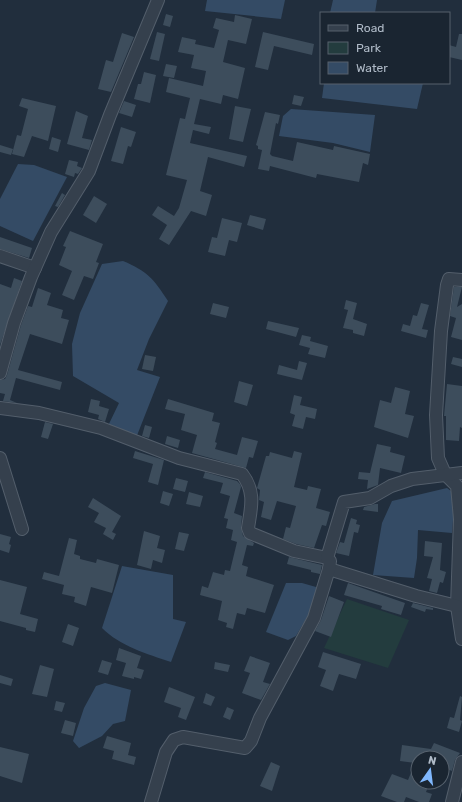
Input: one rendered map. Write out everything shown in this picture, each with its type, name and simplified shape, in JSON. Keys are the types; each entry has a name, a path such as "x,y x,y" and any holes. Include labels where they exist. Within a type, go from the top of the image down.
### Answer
{"street":[{"path":"0,373 14,323 51,232 89,172 110,115 158,0"},
{"path":"0,256 36,268"},
{"path":"462,280 449,280 447,285 441,331 436,415 438,458 445,474 457,486 460,520 457,606 462,638"},
{"path":"0,408 39,413 101,428 178,458 242,474 246,479 253,496 248,528 250,533 328,564 416,596 457,606"},
{"path":"0,458 22,529"},
{"path":"151,802 166,752 174,740 183,737 245,748 251,741 260,718 314,618 344,502 370,498 391,486 412,479 462,473"},
{"path":"452,802 462,762"}],"green space":[{"path":"347,599 409,620 388,668 324,648"}],"water":[{"path":"207,0 285,0 281,19 205,11"},
{"path":"333,0 377,0 375,12 330,12"},
{"path":"324,84 423,84 417,109 322,98"},
{"path":"291,109 375,115 370,152 333,143 279,136 283,116"},
{"path":"18,164 34,165 67,177 33,241 0,226 0,199"},
{"path":"123,261 138,268 149,276 168,301 149,339 137,370 160,377 136,438 107,428 119,403 73,376 72,344 80,313 102,264"},
{"path":"447,488 455,494 452,533 418,530 417,558 414,578 373,575 382,523 392,501"},
{"path":"122,566 173,575 173,619 186,622 171,662 125,645 102,628"},
{"path":"286,583 302,583 316,587 319,597 296,636 288,640 266,632"},
{"path":"105,683 131,690 125,721 113,724 102,736 79,748 73,741 84,708 96,686"}],"building":[{"path":"166,14 173,16 170,27 163,25"},
{"path":"235,15 252,19 246,44 228,40 223,62 245,68 238,99 223,95 221,104 200,99 194,124 211,127 209,134 193,130 190,143 247,156 244,167 208,157 200,191 212,195 206,216 191,211 169,245 159,239 167,225 152,215 158,206 174,216 179,208 187,180 166,175 180,118 185,119 190,98 166,92 169,78 203,86 206,71 191,68 194,55 178,52 182,37 196,40 195,44 214,48 219,30 213,28 216,18 234,22"},
{"path":"157,32 165,34 159,61 150,59"},
{"path":"263,32 314,44 312,55 274,46 268,70 255,67"},
{"path":"122,33 134,37 111,92 98,89 106,60 113,62"},
{"path":"459,34 462,34 462,60 450,57 450,45 456,47"},
{"path":"166,64 177,66 174,78 163,76"},
{"path":"144,72 156,75 150,103 134,99 138,84 141,84"},
{"path":"294,95 304,97 301,106 292,104"},
{"path":"22,98 56,106 48,141 32,136 24,157 12,154 17,135 21,136 28,109 19,106"},
{"path":"124,101 136,105 132,117 119,113"},
{"path":"235,106 251,109 243,142 229,139"},
{"path":"76,111 88,116 82,138 92,140 89,150 67,144"},
{"path":"265,112 280,115 278,124 276,123 270,154 272,156 293,161 297,142 333,150 334,146 370,154 368,165 363,163 359,182 317,174 316,178 270,166 269,171 258,169 262,150 258,149 258,146 256,145"},
{"path":"121,127 136,132 131,147 128,146 123,164 111,161"},
{"path":"52,137 61,140 58,152 49,149"},
{"path":"0,145 13,149 11,155 0,152"},
{"path":"69,160 78,162 77,166 82,168 78,174 75,173 74,177 65,174"},
{"path":"62,193 65,195 58,207 55,206"},
{"path":"94,196 107,204 96,223 83,215"},
{"path":"250,215 266,219 263,230 247,225"},
{"path":"222,218 242,223 237,242 229,240 225,256 208,252 212,237 217,238"},
{"path":"70,231 103,244 96,262 99,263 93,279 84,276 74,300 62,295 72,271 59,265 66,247 63,246"},
{"path":"0,237 32,248 29,258 0,249"},
{"path":"14,278 22,281 0,345 0,284 11,288"},
{"path":"454,287 462,287 457,307 462,304 462,340 451,337 456,318 450,316"},
{"path":"38,288 51,293 47,305 63,310 61,318 69,320 62,344 30,334 18,370 62,382 60,390 16,378 10,400 17,403 3,401 5,394 0,393 0,380 5,379 7,375 21,325 28,306 32,307"},
{"path":"346,300 357,303 353,319 367,324 364,336 353,333 353,330 343,328 348,310 344,309"},
{"path":"213,303 229,307 226,318 210,314"},
{"path":"421,303 429,305 422,329 428,330 426,338 401,331 403,324 410,326 413,315 417,316"},
{"path":"268,321 299,328 296,337 266,329"},
{"path":"302,335 311,337 310,341 328,346 325,358 308,354 310,348 299,345"},
{"path":"145,355 156,357 153,371 142,369"},
{"path":"453,357 462,359 462,367 451,364"},
{"path":"299,361 307,363 302,380 277,374 279,365 297,370"},
{"path":"239,381 253,385 247,406 234,402"},
{"path":"447,384 462,386 462,428 460,427 459,441 446,440 446,416 444,416"},
{"path":"395,387 410,391 405,414 414,416 408,438 374,427 380,400 391,403"},
{"path":"294,395 302,397 300,405 317,409 315,419 306,417 303,429 292,426 295,415 290,413"},
{"path":"91,399 100,401 99,406 109,409 105,422 98,419 99,415 88,412"},
{"path":"168,399 214,413 212,421 220,423 215,442 217,443 215,449 237,455 242,437 258,441 253,458 249,457 246,468 192,453 197,435 181,430 185,414 165,409"},
{"path":"45,422 53,424 48,439 41,437"},
{"path":"145,425 152,427 149,438 142,436"},
{"path":"167,436 180,440 178,448 165,444"},
{"path":"377,444 391,447 390,452 405,456 401,473 380,468 378,485 367,489 368,480 358,479 359,472 370,473"},
{"path":"135,451 164,460 158,485 148,482 153,464 133,458"},
{"path":"294,451 302,453 294,487 307,490 308,486 321,489 316,508 330,512 326,526 322,525 314,548 283,539 286,527 290,528 296,506 277,501 271,520 261,517 264,502 259,500 260,490 257,488 266,456 269,456 270,452 292,458"},
{"path":"205,472 237,481 240,484 241,487 234,513 242,516 241,527 243,536 254,543 253,546 247,545 242,565 248,567 246,576 274,585 265,613 247,608 245,615 237,613 233,629 226,627 227,623 218,620 222,601 200,595 202,586 208,588 213,572 224,575 225,570 230,571 237,542 231,540 233,530 226,528 228,519 224,518 230,496 220,493 223,483 203,478"},
{"path":"176,478 188,481 185,492 173,489"},
{"path":"163,491 173,494 169,506 160,503"},
{"path":"189,492 203,496 200,507 186,504"},
{"path":"93,498 121,516 112,532 116,534 113,540 103,534 106,528 94,522 99,513 88,507"},
{"path":"378,504 378,512 363,510 364,507"},
{"path":"351,518 357,520 356,524 360,525 358,533 354,532 349,556 336,553 340,542 344,543"},
{"path":"144,531 160,536 157,548 165,550 162,563 153,560 151,569 137,565"},
{"path":"179,532 189,534 184,551 175,549"},
{"path":"0,534 11,537 9,553 0,550"},
{"path":"69,538 77,540 74,554 80,556 80,559 96,563 97,559 119,565 112,593 91,587 86,606 74,602 75,597 62,594 64,585 42,579 44,572 59,576"},
{"path":"425,541 442,543 440,570 446,572 443,583 440,582 437,593 429,591 432,579 427,578 433,557 424,556"},
{"path":"289,557 322,565 320,574 311,572 311,570 287,564"},
{"path":"0,580 27,587 20,614 38,619 35,632 0,621"},
{"path":"348,583 405,603 401,615 381,609 382,606 344,595"},
{"path":"329,596 344,602 331,637 315,631 321,620"},
{"path":"413,603 433,608 433,610 426,609 425,612 411,607"},
{"path":"68,624 79,628 73,646 62,642"},
{"path":"119,648 141,656 137,668 144,670 141,679 122,676 126,663 116,660"},
{"path":"323,652 361,664 356,679 339,674 333,691 320,686 326,670 318,667"},
{"path":"250,656 270,663 263,682 270,684 261,700 242,693 250,673 244,671"},
{"path":"102,660 112,663 108,675 98,672"},
{"path":"215,662 230,665 228,672 214,669"},
{"path":"40,665 54,669 47,697 32,694"},
{"path":"0,675 13,679 11,686 0,683"},
{"path":"169,687 195,697 186,720 178,717 181,708 164,702"},
{"path":"206,693 215,697 211,706 203,703"},
{"path":"460,696 462,697 460,720 462,721 459,732 447,728 450,717 454,718"},
{"path":"56,701 65,703 62,712 54,710"},
{"path":"227,707 234,710 230,720 223,717"},
{"path":"65,720 76,723 73,736 61,733"},
{"path":"107,736 131,743 128,755 136,757 134,765 112,759 114,751 103,748"},
{"path":"434,743 460,753 455,760 452,771 450,770 450,750 410,750 410,762 400,761 402,745 431,749"},
{"path":"0,747 29,754 22,783 0,776"},
{"path":"271,762 280,766 272,791 260,786"},
{"path":"392,774 408,780 410,775 410,790 427,790 426,792 432,794 429,802 419,802 406,797 404,802 397,802 381,796"}]}
